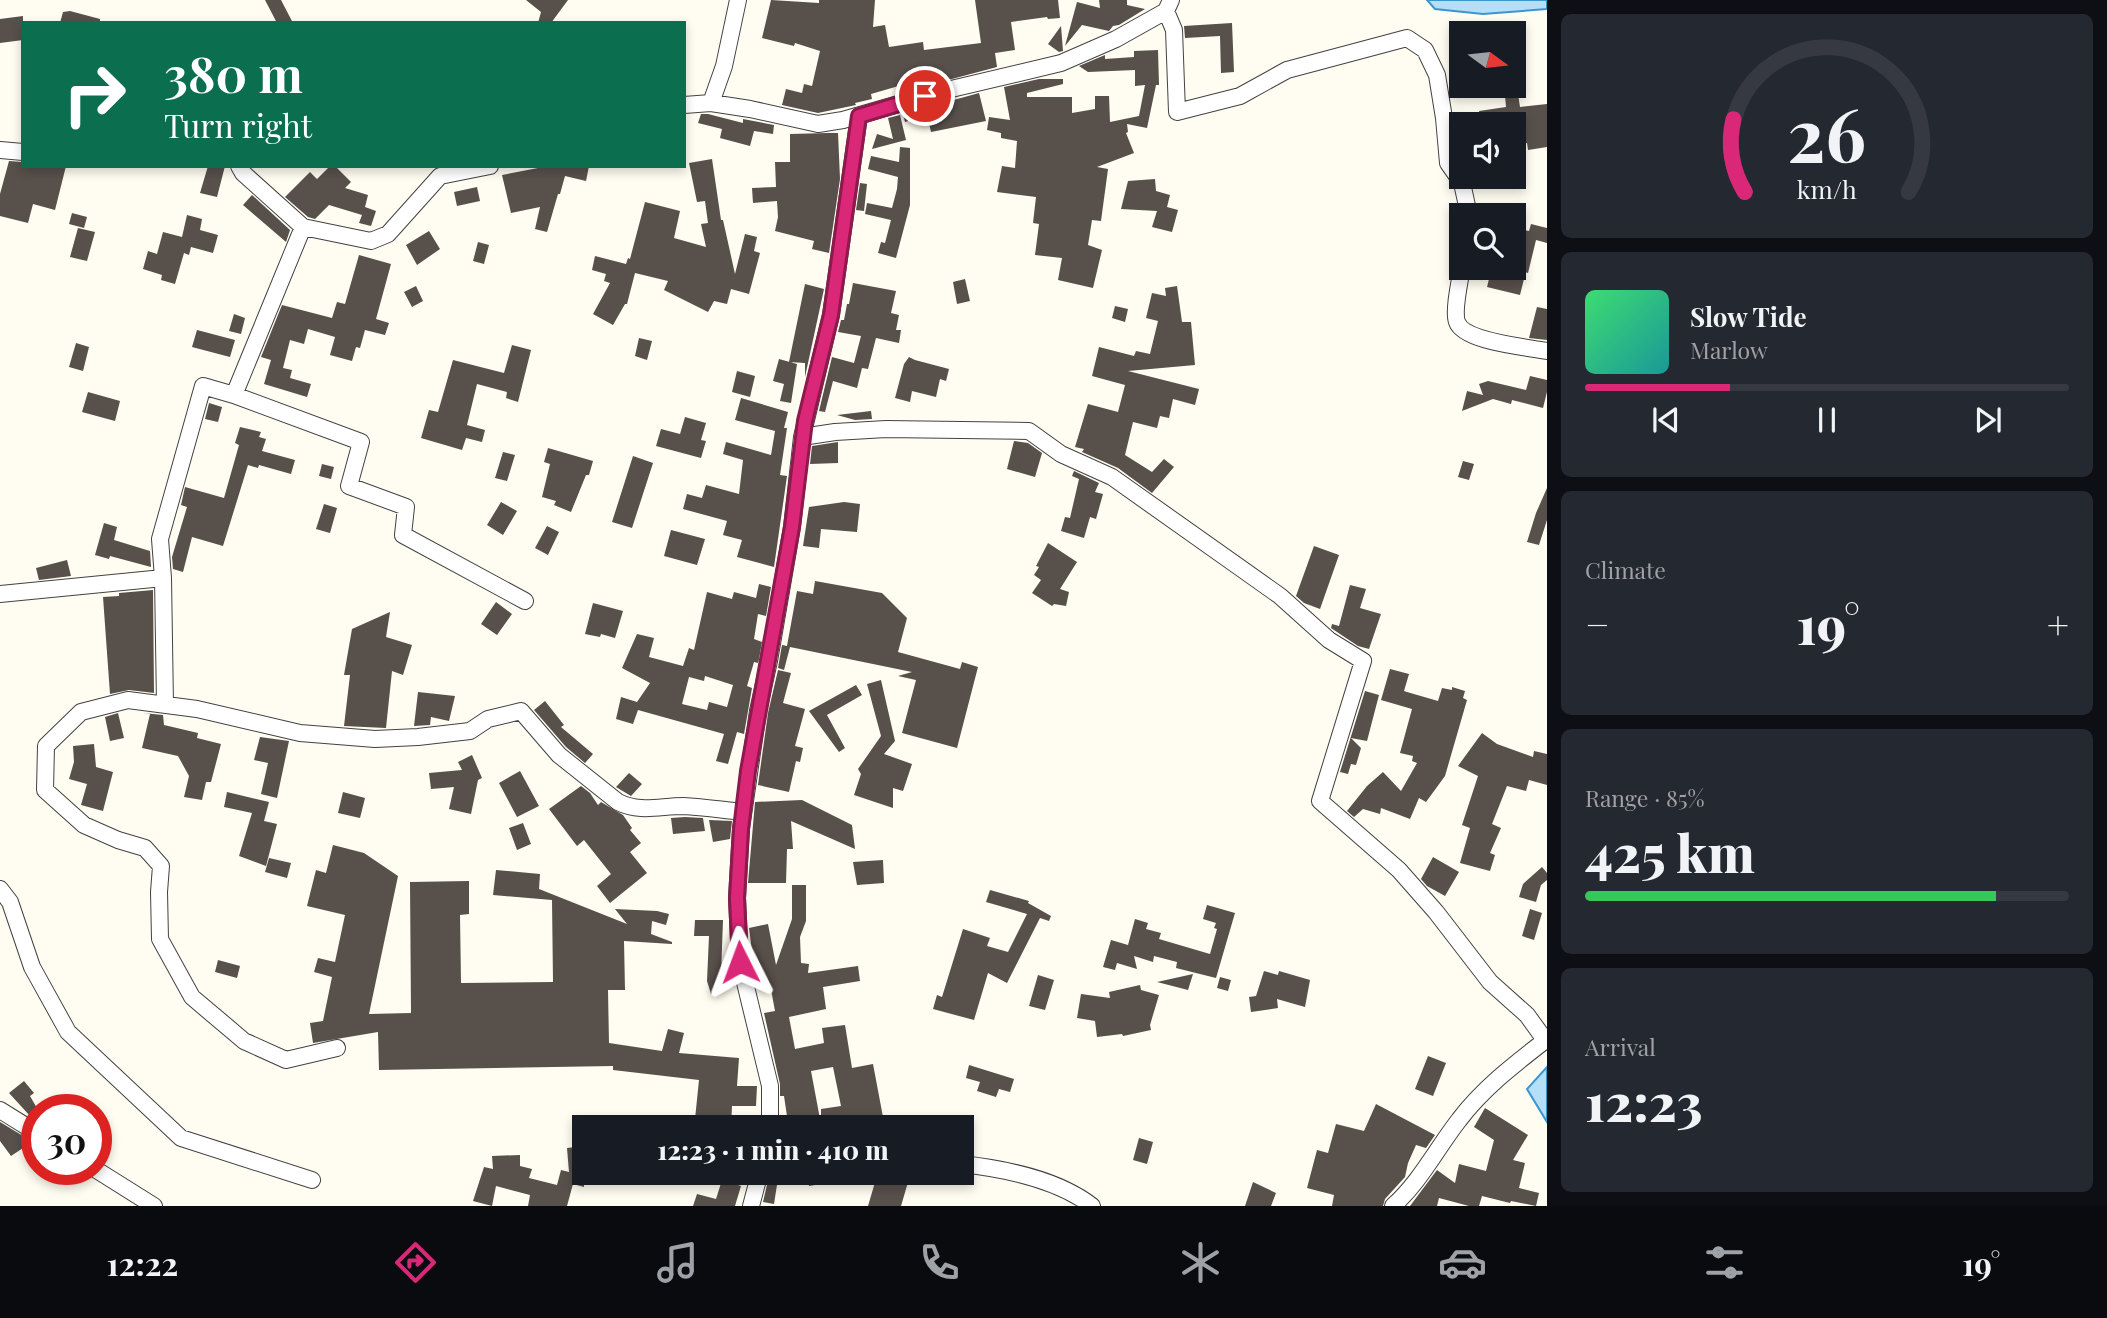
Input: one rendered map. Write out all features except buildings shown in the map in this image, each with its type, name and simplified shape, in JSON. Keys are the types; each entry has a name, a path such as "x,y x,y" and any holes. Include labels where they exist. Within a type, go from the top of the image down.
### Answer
{"street":[{"path":"711,103 724,66 738,0"},
{"path":"686,105 711,103 818,124 859,116 947,90 1061,63 1116,39 1169,6 1174,30 1177,112 1240,96 1287,70 1363,47 1407,38 1425,50 1437,75 1448,163 1462,183 1466,203"},
{"path":"770,1115 770,1086 740,962 737,898 743,812 756,723 792,527 802,437 831,315 859,116"},
{"path":"0,150 21,152"},
{"path":"240,168 303,227 371,241 388,234 440,176 480,168"},
{"path":"234,395 303,227"},
{"path":"1460,280 1455,319 1461,329 1483,340 1547,351"},
{"path":"165,705 160,539 203,386 361,442 349,486 406,507 402,534 525,601"},
{"path":"802,437 887,429 1028,431 1061,454 1112,477 1280,596 1329,640 1363,661 1320,801 1399,870 1436,912 1490,982 1527,1015 1546,1040 1504,1073 1460,1118 1393,1206"},
{"path":"0,594 163,578"},
{"path":"337,1048 286,1060 244,1041 192,998 160,939 161,866 145,848 84,825 45,790 46,746 81,712 128,699 197,709 300,733 375,739 470,731 488,719 521,711 559,755 627,807 648,809 681,806 743,812"},
{"path":"0,889 10,902 32,967 68,1032 181,1138 312,1180"},
{"path":"0,1110 21,1123"},
{"path":"974,1166 1032,1177 1082,1198 1093,1206"},
{"path":"112,1180 154,1206"},
{"path":"751,1206 757,1185"}],"water":[{"path":"1427,0 1547,0 1547,9 1483,14 1435,9"},
{"path":"1547,1067 1547,1122 1527,1089"}],"route":[{"path":"740,962 737,898 748,771 792,527 802,437 831,315 859,116 925,96"}]}
